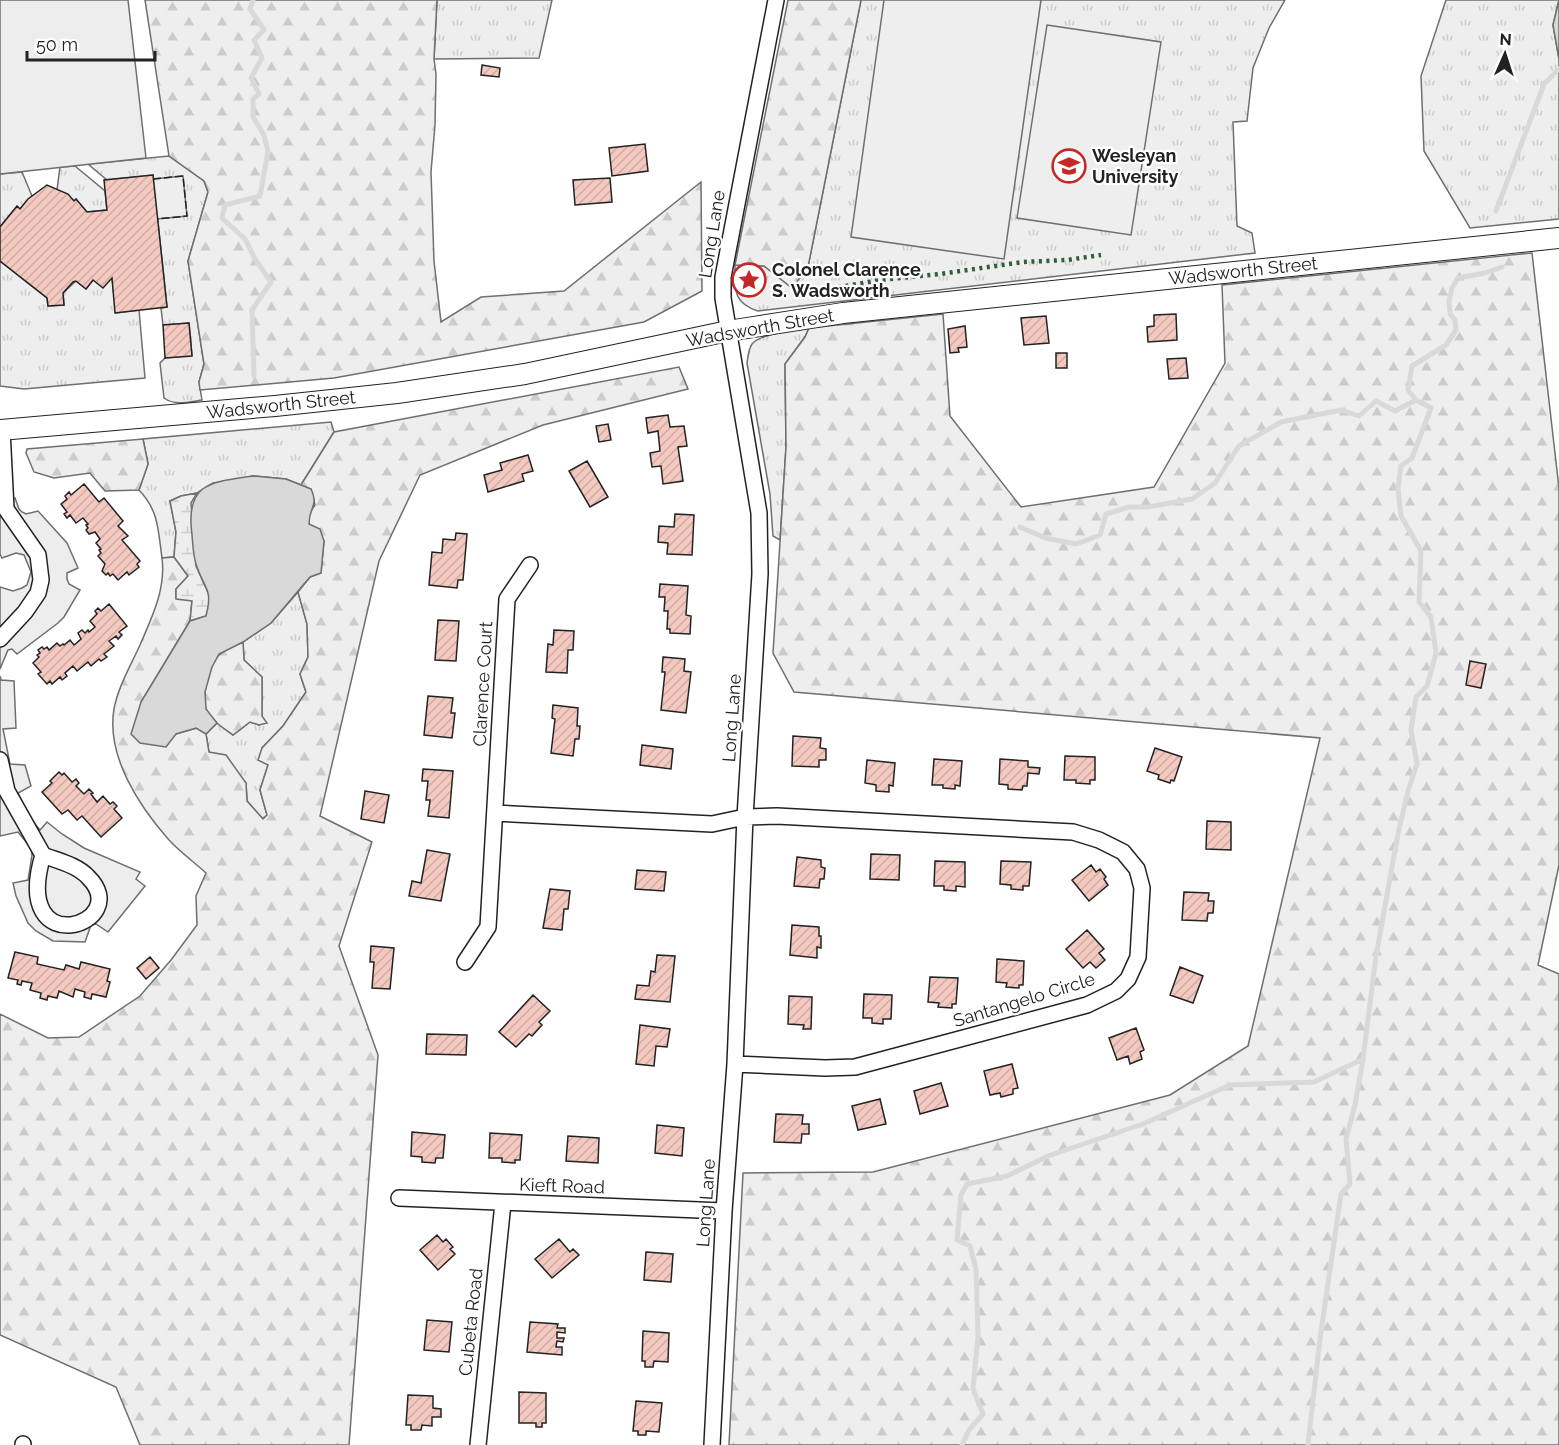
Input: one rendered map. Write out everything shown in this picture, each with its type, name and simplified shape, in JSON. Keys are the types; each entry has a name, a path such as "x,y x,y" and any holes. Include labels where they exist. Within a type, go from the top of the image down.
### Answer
{"street":[{"name":"Long Lane","path":"712,1445 724,1211 735,1064 745,817 760,574 759,513 723,298 724,259 776,0"},
{"name":"Wadsworth Street","path":"1,430 397,393 525,374 728,331 843,313 1559,238"},
{"path":"0,639 25,612 38,593 41,580 38,555 6,509 1,430"},
{"name":"Clarence Court","path":"465,962 488,927 507,599 530,565"},
{"path":"0,760 7,790 43,855 78,869 93,882 98,892 98,904 89,919 68,926 52,921 45,915 40,908 36,886 43,855"},
{"path":"495,813 712,824 745,817"},
{"name":"Santangelo Circle","path":"735,1064 855,1067 1087,1005 1116,992 1128,979 1138,957 1142,888 1137,869 1124,852 1099,840 1073,832 777,816 745,817"},
{"name":"Kieft Road","path":"399,1198 724,1211"},
{"name":"Cubeta Road","path":"478,1445 503,1203"}],"green space":[{"path":"145,0 437,0 434,59 435,125 431,172 434,261 441,322 481,297 564,291 701,182 702,291 644,322 334,378 200,390 199,382 204,364 188,261 208,192 204,181 169,156"},
{"path":"437,0 552,0 539,58 434,59"},
{"path":"788,0 861,0 808,267 792,288 764,266 735,265"},
{"path":"861,0 1285,0 1269,28 1253,68 1247,121 1233,122 1237,226 1252,233 1255,253 758,311 743,304 735,288 735,265 764,266 792,288 808,267"},
{"path":"884,0 1041,0 1004,259 851,237"},
{"path":"1446,0 1559,0 1553,25 1559,59 1559,219 1470,228 1424,151 1421,76"},
{"path":"1047,25 1161,42 1131,235 1017,218"},
{"path":"169,156 204,181 208,192 188,261 204,364 199,382 202,400 182,403 164,398 160,363 165,358 192,355 189,323 163,325 161,308 167,307 153,175 107,180 88,164"},
{"path":"75,166 105,191 107,210 87,212 76,199 74,201 57,190 60,167"},
{"path":"22,172 32,196 20,209 17,206 0,227 0,174"},
{"path":"183,176 187,216 157,219 153,179"},
{"path":"1532,253 1559,488 1559,865 1538,965 1559,974 1559,1445 729,1445 743,1173 873,1172 1170,1095 1248,1046 1320,738 794,692 773,653 786,447 785,364 809,328 943,314 950,416 1021,507 1154,487 1225,363 1222,285"},
{"path":"0,261 47,298 48,306 64,305 63,293 76,281 86,289 93,280 112,278 116,313 139,310 145,378 24,389 0,386"},
{"path":"809,328 785,364 786,447 780,540 773,536 770,494 747,363 750,349 756,340"},
{"path":"679,367 688,389 543,425 420,475 379,561 320,816 372,842 339,946 378,1055 349,1445 140,1445 116,1387 0,1335 0,1014 48,1038 79,1037 140,996 197,925 196,896 206,873 169,840 136,796 120,762 113,727 118,693 157,603 162,581 162,558 174,557 188,576 176,589 176,598 192,600 190,621 141,702 176,734 197,728 206,734 209,752 226,755 246,783 247,801 263,819 267,815 260,790 268,765 258,760 262,748 283,726 306,692 300,674 308,657 307,624 298,592 310,577 321,573 324,541 309,524 309,514 315,505 311,489 301,485 334,432"},
{"path":"331,422 334,432 301,485 286,479 253,476 213,483 197,493 170,501 176,532 174,557 162,558 154,513 139,490 148,464 143,439"},
{"path":"143,439 148,464 139,490 105,491 90,473 54,478 34,472 26,453 27,449"},
{"path":"197,493 191,503 196,566 211,599 206,616 190,621 192,601 176,599 176,589 188,576 174,557 176,532 170,501"},
{"path":"298,592 307,624 308,657 300,674 306,692 283,726 262,748 268,765 260,790 267,815 263,819 247,801 246,783 209,752 206,734 217,723 233,735 250,722 259,725 262,716 262,677 244,660 243,642 271,623"},
{"path":"243,642 244,660 262,677 262,716 267,723 259,725 250,722 233,735 218,724 206,709 205,689 218,656"}],"shaded area":[{"path":"0,0 128,0 146,158 0,174"},
{"path":"1559,0 1559,59 1553,25"},
{"path":"253,476 286,479 311,489 314,503 309,524 320,529 324,541 321,573 310,577 271,623 243,642 219,654 212,667 205,692 206,709 217,723 206,734 196,728 176,734 166,747 140,743 131,734 141,702 190,621 206,616 209,600 194,555 191,518 197,495 204,488 224,480"},
{"path":"15,498 22,512 26,514 38,511 67,543 78,568 67,573 67,579 69,584 80,590 58,623 17,654 12,649 8,650 0,669 0,587 13,591 22,588 27,585 31,572 24,555 16,553 2,558 0,554 0,507"},
{"path":"0,676 1,680 14,681 16,728 3,729 10,764 25,765 31,786 18,793 30,818 40,830 47,822 84,848 140,872 136,879 145,886 108,932 96,924 91,925 85,942 53,941 36,931 28,923 16,896 13,883 28,880 32,855 31,848 18,832 0,836"}],"building":[{"path":"482,65 500,68 499,77 481,75"},
{"path":"645,144 648,171 612,176 609,148"},
{"path":"153,175 167,307 115,313 112,278 103,288 93,280 86,289 76,281 73,282 63,293 64,305 48,306 47,298 0,261 0,227 17,206 20,209 28,199 47,185 68,194 74,201 76,199 87,212 107,210 104,180"},
{"path":"610,178 612,202 575,205 573,180"},
{"path":"1176,314 1177,340 1148,342 1147,327 1154,326 1154,315"},
{"path":"1046,316 1049,343 1024,345 1021,318"},
{"path":"189,323 192,356 165,358 163,325"},
{"path":"965,326 967,347 958,348 959,352 950,353 948,329"},
{"path":"1056,353 1067,353 1067,368 1056,368"},
{"path":"1186,358 1188,378 1169,379 1167,359"},
{"path":"668,415 670,427 684,426 687,446 678,447 683,481 663,484 661,466 652,467 650,453 660,451 658,431 648,433 646,418"},
{"path":"608,424 611,440 599,442 596,426"},
{"path":"528,455 533,471 522,474 524,481 488,492 484,475 502,470 500,463"},
{"path":"587,461 608,497 590,507 569,471"},
{"path":"84,484 99,502 104,498 123,521 118,526 128,536 122,540 140,561 137,564 139,567 129,575 127,572 118,580 113,574 106,575 102,571 105,564 98,556 101,549 96,543 100,539 95,532 89,534 86,530 88,524 83,518 76,523 70,515 67,518 64,514 67,512 61,504 67,499 65,496 69,492 71,495"},
{"path":"675,514 694,515 692,555 667,554 668,543 658,542 659,526 674,527"},
{"path":"456,533 467,534 463,580 458,580 457,588 429,585 432,552 442,553 443,539 455,540"},
{"path":"660,584 688,586 686,615 691,616 690,634 670,633 670,629 667,629 668,611 664,611 665,597 659,597"},
{"path":"109,604 127,626 119,632 122,635 118,639 116,636 109,641 114,646 104,654 107,657 101,661 99,659 91,666 88,662 77,671 73,666 65,673 67,676 62,680 60,677 52,684 50,681 47,684 38,674 41,672 33,663 39,657 38,650 47,647 49,650 57,643 60,646 70,640 74,645 81,639 78,633 82,630 85,633 88,630 89,632 95,627 90,621 97,614 95,611 98,608 101,611"},
{"path":"438,620 459,621 456,661 435,660"},
{"path":"554,630 574,631 573,650 568,650 567,673 546,672 548,644 553,645"},
{"path":"663,657 685,659 684,671 691,672 686,713 661,710 665,672 662,672"},
{"path":"1470,661 1486,664 1481,688 1466,685"},
{"path":"428,696 453,698 451,713 455,713 452,738 424,735"},
{"path":"553,705 578,708 579,739 575,739 573,756 551,753 555,719 552,718"},
{"path":"793,736 821,738 820,748 826,749 826,760 819,760 819,767 792,766"},
{"path":"642,745 673,749 671,769 640,765"},
{"path":"1155,748 1182,757 1174,781 1171,780 1170,783 1158,779 1159,775 1147,771"},
{"path":"1065,756 1095,757 1095,780 1090,780 1090,784 1076,783 1076,780 1064,780"},
{"path":"934,759 962,761 960,786 955,785 955,789 943,788 943,785 932,785"},
{"path":"1000,759 1028,761 1028,767 1040,768 1039,774 1028,773 1027,786 1023,786 1022,790 1008,789 1008,785 999,784"},
{"path":"867,760 895,763 893,786 889,785 889,792 876,791 876,785 865,783"},
{"path":"423,769 453,771 449,818 428,816 430,800 426,800 428,781 422,781"},
{"path":"59,772 62,775 64,773 72,782 76,779 79,783 76,786 84,794 89,789 97,802 103,796 110,804 113,802 117,806 114,809 122,818 101,837 82,816 77,820 68,810 62,814 42,792"},
{"path":"365,791 389,795 384,823 361,819"},
{"path":"1207,821 1231,822 1231,850 1206,849"},
{"path":"427,850 450,854 441,901 409,896 412,881 421,883"},
{"path":"871,854 900,855 899,880 870,879"},
{"path":"797,857 821,860 821,867 825,868 824,879 820,879 819,888 794,886"},
{"path":"935,861 965,862 965,887 956,886 956,891 944,890 944,886 934,886"},
{"path":"1001,861 1031,862 1029,886 1023,886 1023,890 1011,889 1011,885 1000,884"},
{"path":"1091,865 1096,872 1100,869 1108,885 1089,901 1072,880"},
{"path":"637,870 666,872 664,891 635,889"},
{"path":"550,889 570,891 568,909 564,909 562,930 543,928"},
{"path":"1184,892 1209,893 1208,901 1214,901 1213,913 1208,913 1207,921 1182,920"},
{"path":"792,925 819,927 821,948 817,947 817,958 790,955"},
{"path":"1087,930 1104,949 1099,953 1105,960 1096,968 1090,962 1083,968 1066,949"},
{"path":"371,946 394,948 390,989 372,988 374,962 370,962"},
{"path":"15,952 38,957 37,964 64,970 66,965 79,969 81,962 110,969 107,981 110,982 106,997 92,994 91,999 84,997 85,992 75,989 73,997 59,991 57,998 48,996 47,1000 40,998 41,993 30,990 32,983 22,981 21,985 17,984 18,980 8,978"},
{"path":"657,955 675,956 670,1002 635,999 637,985 649,986 651,971 655,972"},
{"path":"150,957 159,968 146,979 137,968"},
{"path":"997,959 1024,961 1023,985 1019,985 1019,988 1006,987 1007,983 996,982"},
{"path":"1180,967 1203,976 1193,1003 1170,995"},
{"path":"930,977 958,978 956,1004 952,1004 952,1008 938,1007 939,1003 928,1002"},
{"path":"864,994 892,995 891,1019 883,1019 883,1024 872,1023 872,1018 863,1018"},
{"path":"533,995 550,1011 539,1022 542,1025 532,1036 529,1034 516,1047 499,1032"},
{"path":"789,996 812,997 811,1029 803,1029 804,1025 788,1024"},
{"path":"640,1025 670,1029 667,1047 656,1046 654,1066 636,1064"},
{"path":"1136,1028 1144,1050 1140,1052 1142,1059 1130,1064 1128,1056 1117,1060 1109,1038"},
{"path":"427,1034 467,1035 466,1055 426,1054"},
{"path":"1012,1064 1018,1088 1013,1089 1013,1094 1001,1097 1000,1093 990,1095 984,1071"},
{"path":"941,1083 948,1106 920,1114 914,1091"},
{"path":"880,1099 886,1124 858,1130 852,1106"},
{"path":"776,1114 803,1115 802,1124 809,1124 809,1134 802,1134 801,1143 774,1142"},
{"path":"657,1125 684,1128 682,1156 655,1153"},
{"path":"412,1132 445,1135 443,1158 436,1158 435,1163 422,1162 422,1157 411,1156"},
{"path":"490,1133 522,1135 520,1160 515,1160 515,1163 502,1162 502,1158 489,1158"},
{"path":"568,1136 599,1138 598,1163 566,1161"},
{"path":"437,1235 443,1242 446,1239 453,1247 450,1249 455,1254 438,1270 420,1250"},
{"path":"559,1239 570,1252 573,1249 579,1255 552,1278 535,1259"},
{"path":"646,1252 673,1254 671,1282 644,1280"},
{"path":"427,1320 452,1322 449,1352 424,1350"},
{"path":"530,1322 558,1324 557,1328 565,1328 565,1333 557,1332 557,1338 564,1338 563,1342 557,1341 556,1347 562,1347 562,1355 527,1352"},
{"path":"643,1331 669,1333 668,1362 654,1361 653,1367 645,1367 645,1361 642,1361"},
{"path":"519,1392 546,1393 546,1423 542,1423 542,1427 536,1427 536,1423 519,1423"},
{"path":"408,1395 433,1396 433,1408 441,1409 441,1417 432,1417 432,1426 422,1425 421,1430 411,1430 411,1425 406,1425"},
{"path":"636,1401 662,1403 659,1432 646,1431 646,1435 638,1435 638,1431 633,1431"}],"waterway":[{"path":"253,0 250,9 264,30 254,40 262,58 251,78 259,94 253,99 253,117 264,135 268,151 260,196 225,205 222,218 245,239 271,282 252,310 254,376"},
{"path":"1496,211 1544,84 1559,69"},
{"path":"1308,1445 1320,1339 1341,1194 1350,1184 1346,1139 1363,1059 1376,956 1398,834 1417,764 1411,730 1416,697 1427,686 1436,653 1431,617 1419,602 1421,551 1401,516 1398,488 1401,466 1412,458 1431,408 1416,400 1408,390 1412,366 1446,345 1456,330 1455,320 1450,314 1449,301 1452,288 1458,278 1502,267"},
{"path":"1020,527 1045,538 1076,544 1100,535 1106,514 1129,507 1148,507 1192,499 1215,483 1239,446 1281,422 1341,410 1359,416 1376,401 1395,411 1416,400"},
{"path":"962,1445 969,1430 983,1414 973,1389 978,1336 976,1269 970,1246 957,1240 961,1195 967,1184 1007,1176 1048,1156 1143,1124 1230,1085 1314,1082 1363,1059"}],"hedge":[{"path":"816,291 881,280 1023,262 1067,260 1101,255"}],"fence":[{"path":"153,179 183,176 187,216 157,219"}],"place":[{"name":"Wesleyan University","path":"1069,166"},
{"name":"Colonel Clarence S. Wadsworth","path":"749,280"}]}
